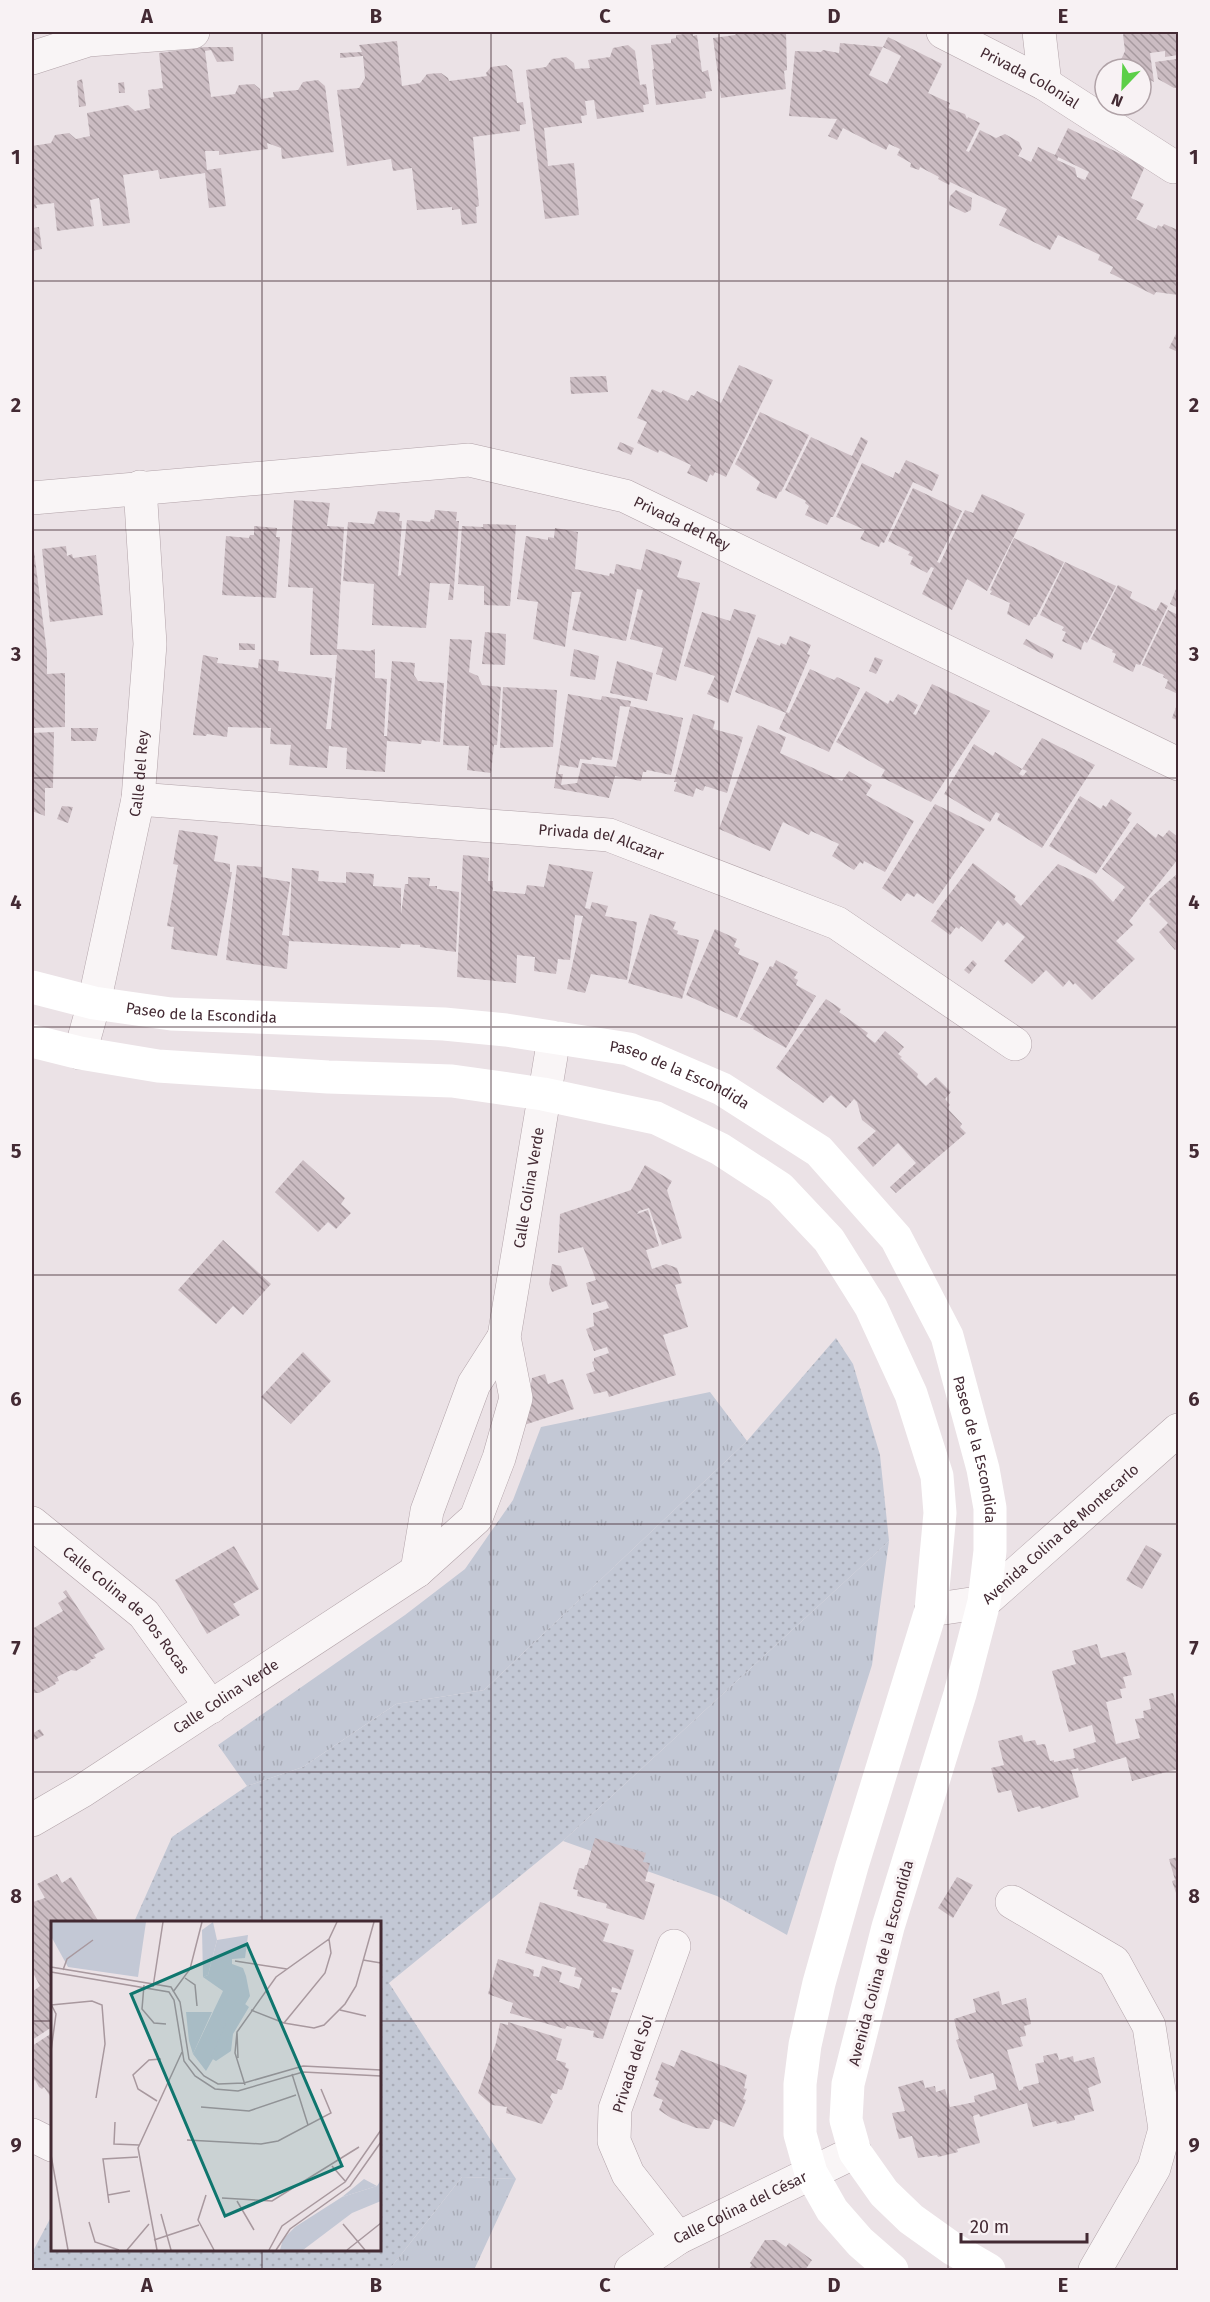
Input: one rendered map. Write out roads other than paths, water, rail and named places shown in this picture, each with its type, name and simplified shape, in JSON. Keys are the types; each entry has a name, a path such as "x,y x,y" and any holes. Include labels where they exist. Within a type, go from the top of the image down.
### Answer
{"main road":[{"name":"Paseo de la Escondida","path":"32,987 94,1003 171,1014 444,1024 629,1049 722,1089 819,1151 896,1238 947,1336 983,1469 990,1508 990,1540 984,1602"},
{"path":"32,1041 80,1053 158,1066 328,1077 452,1081 543,1094 656,1118 720,1149 780,1188 829,1240 871,1307 910,1394 937,1476 940,1513 931,1610 852,1866 819,1983 804,2045 800,2084 800,2134 811,2173 832,2210 860,2242 892,2271"},
{"name":"Avenida Colina de la Escondida","path":"984,1602 960,1694 888,1927 848,2084 846,2120 855,2152 884,2193 910,2219 989,2271"}],"street":[{"path":"32,58 87,36 193,32"},
{"name":"Privada Colonial","path":"944,32 1045,84 1174,167"},
{"path":"1039,32 1045,84"},
{"name":"Privada del Rey","path":"32,498 469,460 626,496 1179,764"},
{"name":"Calle del Rey","path":"80,1053 94,1003 138,799 150,644 140,487"},
{"name":"Privada del Alcazar","path":"138,799 609,835 837,923 1015,1044"},
{"name":"Calle Colina Verde","path":"32,1820 82,1791 417,1571 476,1518 499,1458 516,1398 504,1337 554,1038"},
{"name":"Calle Colina Verde","path":"417,1571 427,1511 474,1384 504,1337"},
{"name":"Avenida Colina de Montecarlo","path":"931,1610 984,1602 1179,1430"},
{"name":"Calle Colina de Dos Rocas","path":"32,1523 144,1614 211,1707"},
{"path":"1012,1902 1114,1962 1149,2026 1165,2129 1154,2168 1095,2271"},
{"name":"Privada del Sol","path":"674,1946 615,2109 614,2140 628,2174 678,2238"},
{"path":"32,2135 51,2144"},
{"name":"Calle Colina del César","path":"631,2271 678,2238 855,2152"}]}
